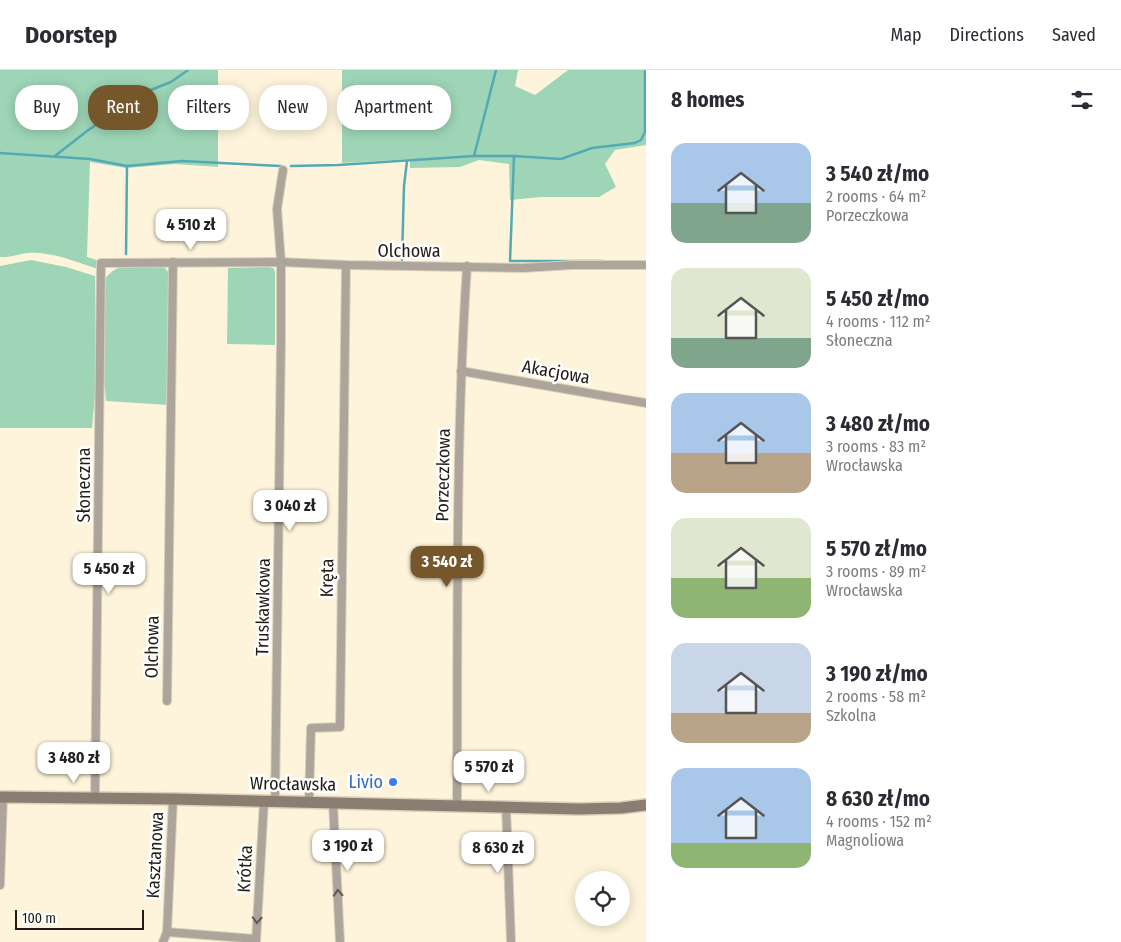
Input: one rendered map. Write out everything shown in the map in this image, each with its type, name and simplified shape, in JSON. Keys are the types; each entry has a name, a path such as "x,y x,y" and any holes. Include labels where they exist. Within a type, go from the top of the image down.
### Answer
{"street":[{"name":"Truskawkowa","path":"270,802 281,262 278,209 282,170"},
{"name":"Olchowa","path":"167,702 173,262"},
{"name":"Olchowa","path":"101,263 281,262 346,266 523,268 572,265 646,265"},
{"name":"Słoneczna","path":"95,798 101,263"},
{"name":"Kręta","path":"309,802 311,728 340,727 346,266"},
{"name":"Porzeczkowa","path":"457,805 460,371 467,266"},
{"name":"Akacjowa","path":"460,371 646,403"},
{"name":"Wrocławska","path":"1,797 604,808 626,808 646,805"},
{"path":"0,884 1,797"},
{"name":"Kasztanowa","path":"163,942 167,932 173,799"},
{"name":"Krótka","path":"167,932 256,941 270,802"},
{"path":"333,802 340,942"},
{"path":"506,806 511,942"}],"green space":[{"path":"0,70 218,70 218,85 168,85 168,130 218,130 218,167 175,164 126,168 90,162 87,257 97,260 98,269 46,254 28,253 0,257"},
{"path":"342,70 518,70 515,86 535,95 568,70 646,70 646,145 615,150 605,164 616,187 599,197 541,197 510,200 509,164 479,160 460,167 410,168 410,159 342,163 342,130 451,130 451,85 342,85"},
{"path":"31,260 66,267 95,276 96,385 92,428 0,428 0,266"},
{"path":"155,265 165,268 169,273 168,405 106,401 104,379 105,279 115,269 121,267"},
{"path":"268,267 273,268 275,271 275,345 227,344 228,268"}],"waterway":[{"path":"55,156 87,131 143,93 171,82 188,70"},
{"path":"474,156 496,70"},
{"path":"291,166 338,165 474,156 561,159 592,148 635,143 641,140 645,132 645,70"},
{"path":"0,153 90,159 127,166 182,161 281,166"},
{"path":"514,156 510,261 604,261"},
{"path":"402,260 404,186 407,161"},
{"path":"126,254 127,166"}],"place":[{"name":"Livio","path":"393,782"}]}
